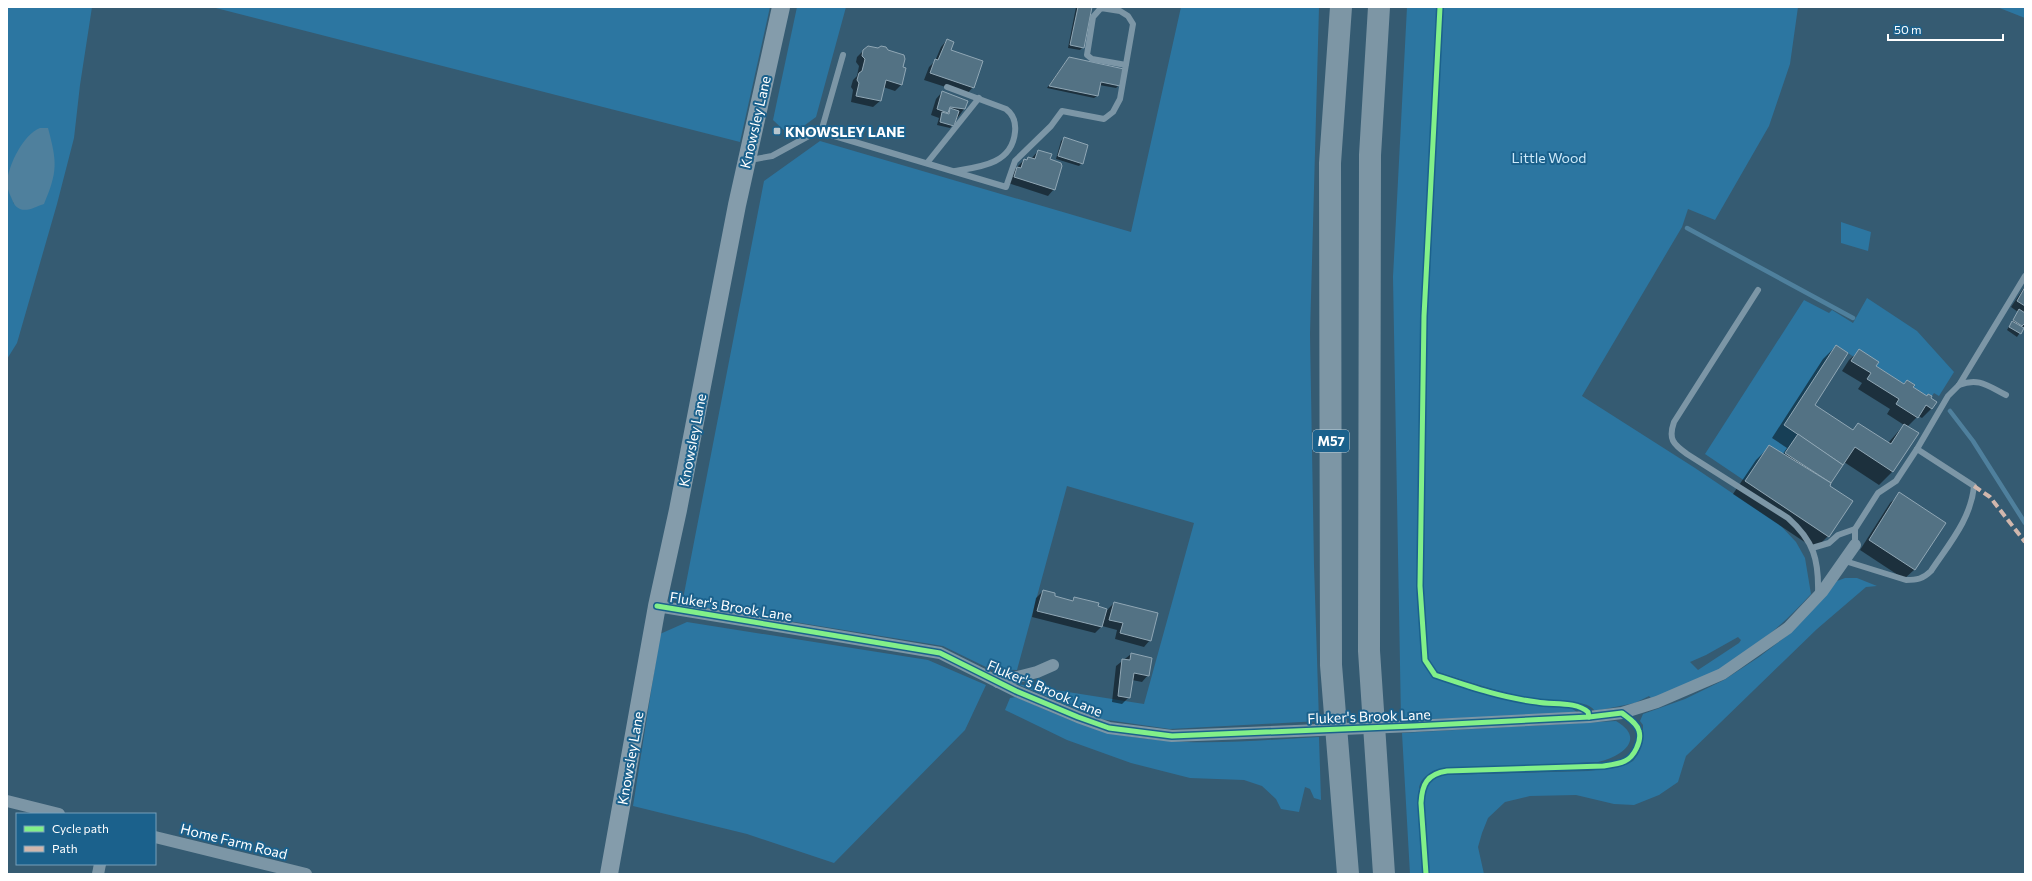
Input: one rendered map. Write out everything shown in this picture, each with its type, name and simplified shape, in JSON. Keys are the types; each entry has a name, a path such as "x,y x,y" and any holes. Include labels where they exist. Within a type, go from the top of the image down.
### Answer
{"highway":[{"name":"M57","path":"1341,7 1330,163 1331,665 1348,874"},
{"name":"M57","path":"1379,7 1370,155 1370,651 1384,874"}],"main road":[{"name":"Knowsley Lane","path":"609,874 657,606 678,510 747,161 781,7"}],"street":[{"name":"Fluker's Brook Lane","path":"657,606 940,654 998,682 1078,717 1109,728 1172,736 1413,726 1589,717 1622,713 1657,702 1722,674 1788,628 1818,596 1845,561 1855,545"},
{"path":"998,682 1037,672 1053,665"},
{"path":"7,801 55,813"},
{"name":"Home Farm Road","path":"156,837 306,874"}],"lane":[{"path":"747,161 772,156 816,132 821,132 1006,187 1015,161 1051,126 1062,111 1104,119 1113,112 1120,100 1126,65 1133,24 1128,16 1120,11 1101,8 1093,17 1087,55 1092,59 1126,65"},
{"path":"821,132 843,55"},
{"path":"947,87 979,98 1006,110 1011,113 1015,125 1014,140 1010,148 997,161 954,172"},
{"path":"927,163 979,98"},
{"path":"1855,545 1855,529 1878,493 1896,481 1918,449 1944,402 1959,385 2025,276"},
{"path":"1758,290 1674,422 1671,430 1672,438 1675,445 1687,454 1788,518 1802,530 1812,548 1816,565 1818,596"},
{"path":"1959,385 1970,381 1980,382 2006,395"},
{"path":"1845,561 1906,580 1924,578 1931,571 1966,518 1971,506 1974,486 1918,449"},
{"path":"1812,548 1829,543 1838,535 1855,529"},
{"path":"1426,874 1421,792 1425,783 1430,777 1437,773 1447,771 1603,766 1626,761 1634,754 1638,743 1639,732 1633,721 1622,713"}],"green space":[{"path":"7,7 92,7 80,85 74,138 57,204 17,343 7,359","holes":["14,160 14,204 7,183"]},
{"path":"212,7 770,7 740,142"},
{"path":"797,7 846,7 816,117 790,136 773,120"},
{"path":"1181,7 1319,7 1310,334 1314,565 1319,721 1170,729 1100,719 1017,684 1144,704 1194,523 1067,486 1017,670 990,669 943,646 682,604 764,181 820,141 1131,232"},
{"name":"Little Wood","path":"1407,7 1798,7 1790,64 1769,126 1715,220 1688,209 1682,227 1582,396 1695,468 1781,526 1796,542 1805,558 1811,594 1790,616 1743,655 1701,679 1652,699 1649,696 1635,703 1595,711 1591,707 1581,703 1551,702 1508,693 1480,685 1438,672 1434,670 1430,661 1424,665 1433,678 1500,698 1529,704 1571,708 1580,714 1401,720 1393,277","holes":["1738,637 1741,640 1739,643 1698,670 1690,662"]},
{"path":"1997,7 2025,7 2025,18"},
{"path":"1841,222 1871,232 1868,251 1841,243"},
{"path":"1867,298 1917,331 1954,372 1939,396 1934,393 1932,396 1928,394 1927,396 1913,387 1915,385 1907,380 1904,384 1876,366 1859,349 1854,357 1836,345 1785,425 1798,434 1784,455 1769,445 1745,481 1705,454 1804,300 1829,313 1832,310 1853,323"},
{"path":"1845,578 1857,578 1877,586 1866,587 1817,629 1686,756 1678,782 1659,795 1634,805 1614,804 1576,795 1530,796 1505,802 1488,818 1482,833 1478,847 1484,874 1410,874 1402,733 1616,721 1630,734 1630,741 1622,752 1607,760 1598,762 1435,770 1426,776 1420,783 1419,791 1421,802 1427,786 1432,780 1440,775 1588,771 1619,767 1633,761 1638,754 1642,744 1643,725 1640,721 1643,714 1685,699 1724,680 1759,657 1789,634 1837,581"},
{"path":"687,622 928,660 986,685 965,730 834,863 747,834 633,806 660,634"},
{"path":"1016,697 1081,724 1130,737 1184,742 1238,742 1319,737 1321,800 1314,798 1310,789 1305,787 1299,812 1281,809 1276,799 1262,786 1244,780 1190,778 1131,763 1067,740 1005,710 1010,698"}],"shaded area":[{"path":"40,128 48,128 53,150 55,166 54,174 49,193 44,204 23,210 15,206 10,195 7,184 8,175 14,159 23,143"}],"building":[{"path":"1078,7 1092,7 1084,48 1070,45"},
{"path":"947,39 954,42 951,50 983,61 974,88 930,73 935,59 938,60"},
{"path":"868,46 878,48 881,46 886,47 888,50 904,55 905,59 903,67 906,68 902,85 886,80 881,101 856,96 859,83 857,80 859,73 862,71 865,59 862,56 863,50"},
{"path":"1069,57 1124,69 1120,86 1101,82 1098,96 1049,86"},
{"path":"942,91 968,101 965,109 950,107 948,113 937,109"},
{"path":"950,108 959,111 954,126 940,122 942,112 949,114"},
{"path":"1064,137 1088,145 1083,164 1058,156"},
{"path":"1038,150 1052,154 1050,159 1061,163 1062,166 1055,190 1014,177 1017,167 1021,168 1024,159 1027,160 1028,157 1035,159"},
{"path":"2025,287 2025,306 2017,301"},
{"path":"2019,309 2025,313 2025,323 2022,326 2013,320"},
{"path":"2012,321 2024,328 2021,334 2009,327"},
{"path":"1836,345 1848,353 1815,405 1853,430 1858,423 1891,444 1904,424 1919,433 1893,472 1855,447 1843,465 1784,425"},
{"path":"1859,349 1879,362 1876,366 1904,384 1907,380 1915,385 1913,387 1927,396 1928,394 1932,396 1931,398 1937,402 1932,409 1926,405 1918,418 1896,404 1899,399 1867,379 1871,373 1851,361"},
{"path":"1798,434 1843,465 1831,483 1785,453"},
{"path":"1769,445 1831,483 1830,486 1853,501 1829,537 1745,481"},
{"path":"1899,492 1946,523 1915,570 1869,540"},
{"path":"1043,590 1055,593 1055,596 1073,601 1074,597 1099,603 1098,606 1107,609 1102,627 1037,611"},
{"path":"1114,602 1158,613 1151,641 1120,633 1123,623 1109,620"},
{"path":"1131,653 1152,658 1149,676 1134,673 1130,698 1118,696 1122,659 1130,660"}],"waterway":[{"path":"1687,228 1853,318"},
{"path":"1950,411 1973,441 2025,523"}],"marked path":[{"path":"1974,486 1990,497 2025,542"}],"cycle path":[{"path":"1440,7 1424,316 1420,586 1425,660 1435,675 1511,698 1577,706 1588,712 1589,717"},
{"path":"657,606 940,653 1016,691 1078,717 1109,728 1172,736 1413,726 1589,717 1622,713 1636,726 1640,735 1638,744 1628,759 1617,764 1603,766 1447,771 1440,772 1430,777 1424,785 1421,803 1426,874"}],"place":[{"name":"KNOWSLEY LANE","path":"777,131"}]}
